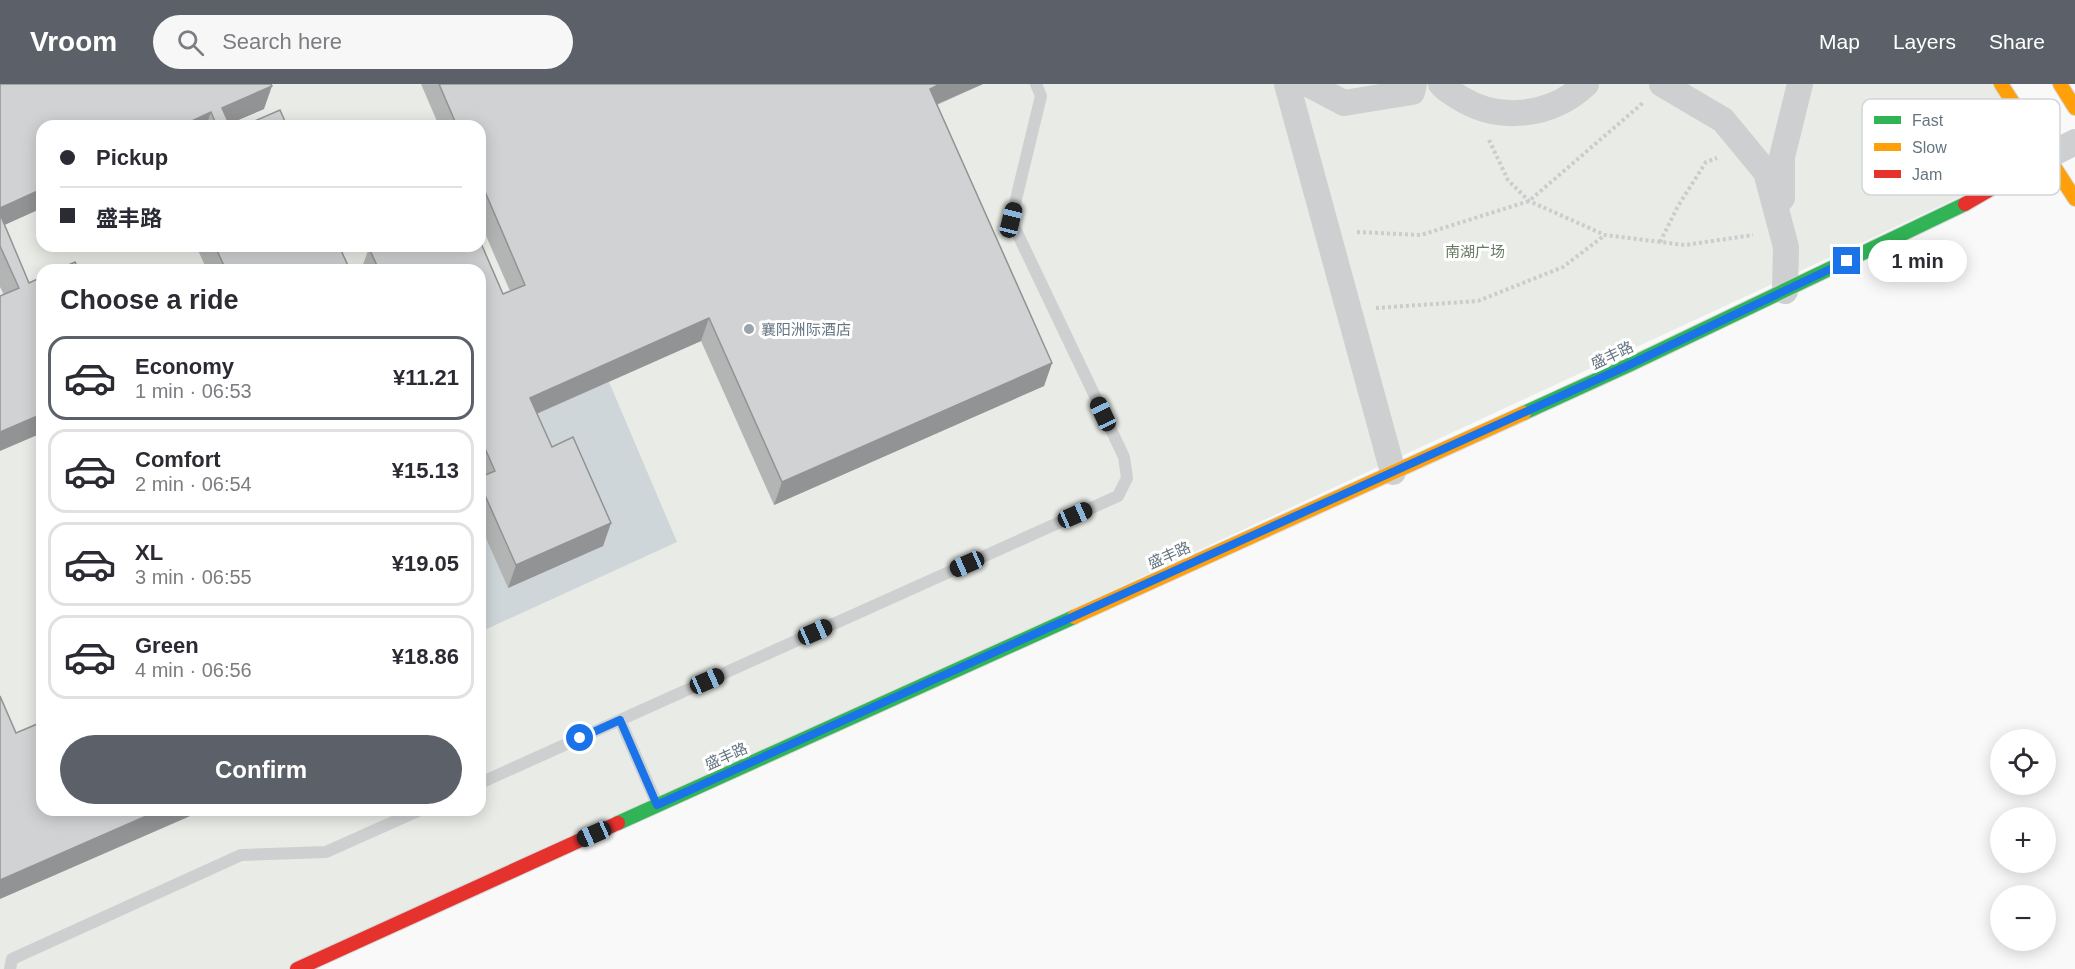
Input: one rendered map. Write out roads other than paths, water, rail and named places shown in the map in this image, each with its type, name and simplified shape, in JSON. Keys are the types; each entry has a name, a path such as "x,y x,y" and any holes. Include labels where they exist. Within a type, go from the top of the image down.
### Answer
{"street":[{"path":"1287,84 1393,472"},
{"path":"1308,84 1344,103 1412,92 1414,84"},
{"path":"1441,84 1473,106 1507,114 1542,110 1574,96 1586,84"},
{"path":"1663,84 1723,120 1766,172 1786,247 1785,291"},
{"path":"1782,231 1782,157 1800,84"},
{"path":"2001,84 2011,99"},
{"path":"2060,84 2075,108"},
{"path":"2060,150 2075,142"},
{"path":"2060,175 2075,198"},
{"name":"盛丰路","path":"297,969 1629,365 1951,212 1980,195"}],"lane":[{"path":"486,780 1119,496 1127,478 1124,457 1011,220 1041,96 1036,84"},
{"path":"620,720 657,805"},
{"path":"10,969 12,959 241,855 326,852 407,816"}],"place":[{"name":"襄阳洲际酒店","path":"749,329"}],"park label":[{"name":"南湖广场","path":"1475,251"}]}
